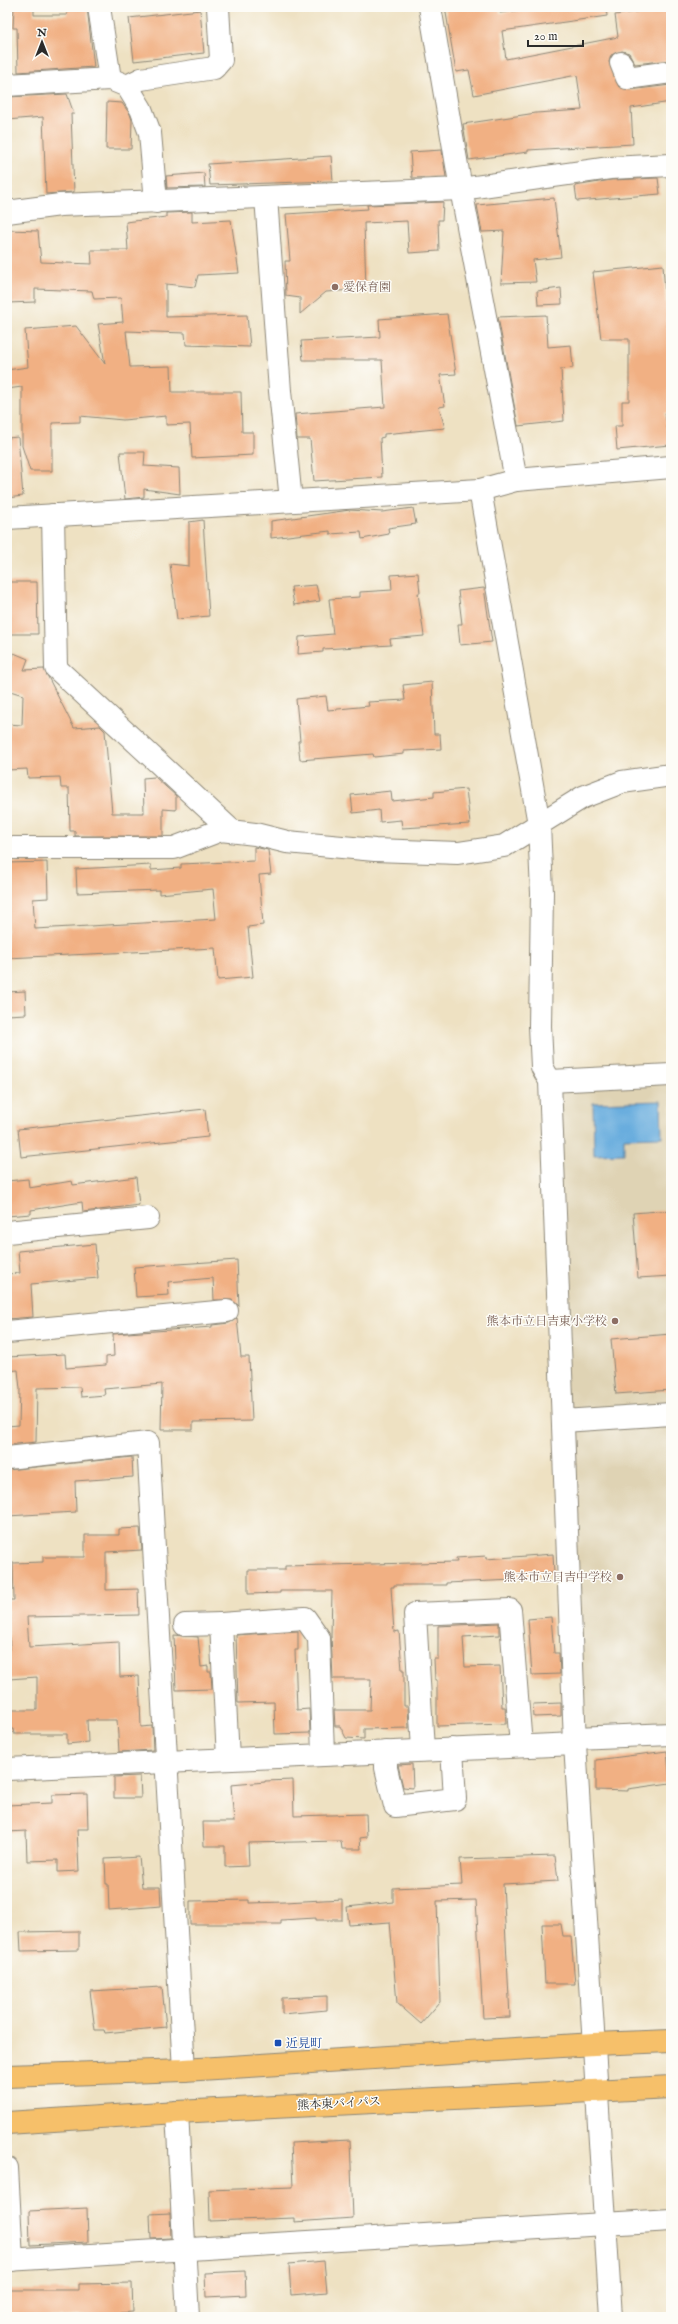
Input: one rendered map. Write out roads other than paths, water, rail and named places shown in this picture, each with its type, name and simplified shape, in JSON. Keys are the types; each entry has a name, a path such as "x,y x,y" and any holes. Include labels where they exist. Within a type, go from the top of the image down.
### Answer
{"highway":[{"path":"7,2076 184,2070 594,2044 671,2041"},
{"name":"熊本東バイパス","path":"7,2123 177,2112 597,2089 671,2087"}],"street":[{"path":"99,7 118,82 141,109 150,133 156,202"},
{"path":"7,85 118,82 214,68 221,60 218,7"},
{"path":"430,7 461,189 516,480"},
{"path":"621,63 627,78 671,72"},
{"path":"7,212 60,205 266,198 461,189 610,168 671,165"},
{"path":"266,198 280,391 291,501"},
{"path":"7,518 480,490 516,480 671,467"},
{"path":"480,490 539,824 542,893 540,1026 542,1067 550,1081 575,1741 611,2317"},
{"path":"53,515 56,668 232,831"},
{"path":"7,848 174,848 221,830 255,834 287,842 375,850 458,853 504,846 583,797 622,782 671,775"},
{"path":"550,1081 671,1075"},
{"path":"7,1232 148,1218"},
{"path":"7,1332 227,1311"},
{"path":"563,1421 671,1414"},
{"path":"7,1458 148,1443 184,2070"},
{"path":"423,1750 415,1614 502,1610 510,1610 521,1746"},
{"path":"185,1625 305,1618 318,1638 323,1754"},
{"path":"221,1624 228,1758"},
{"path":"7,1769 521,1746 671,1734"},
{"path":"386,1752 386,1768 395,1806 455,1798 452,1749"},
{"path":"177,2112 188,2317"},
{"path":"7,2168 10,2260 671,2220"}],"water":[{"path":"661,1101 662,1137 624,1138 624,1154 594,1155 593,1103"}],"place":[{"name":"愛保育園","path":"335,287"},
{"name":"熊本市立日吉東小学校","path":"615,1321"},
{"name":"熊本市立日吉中学校","path":"620,1577"},
{"name":"近見町","path":"278,2043"}]}
